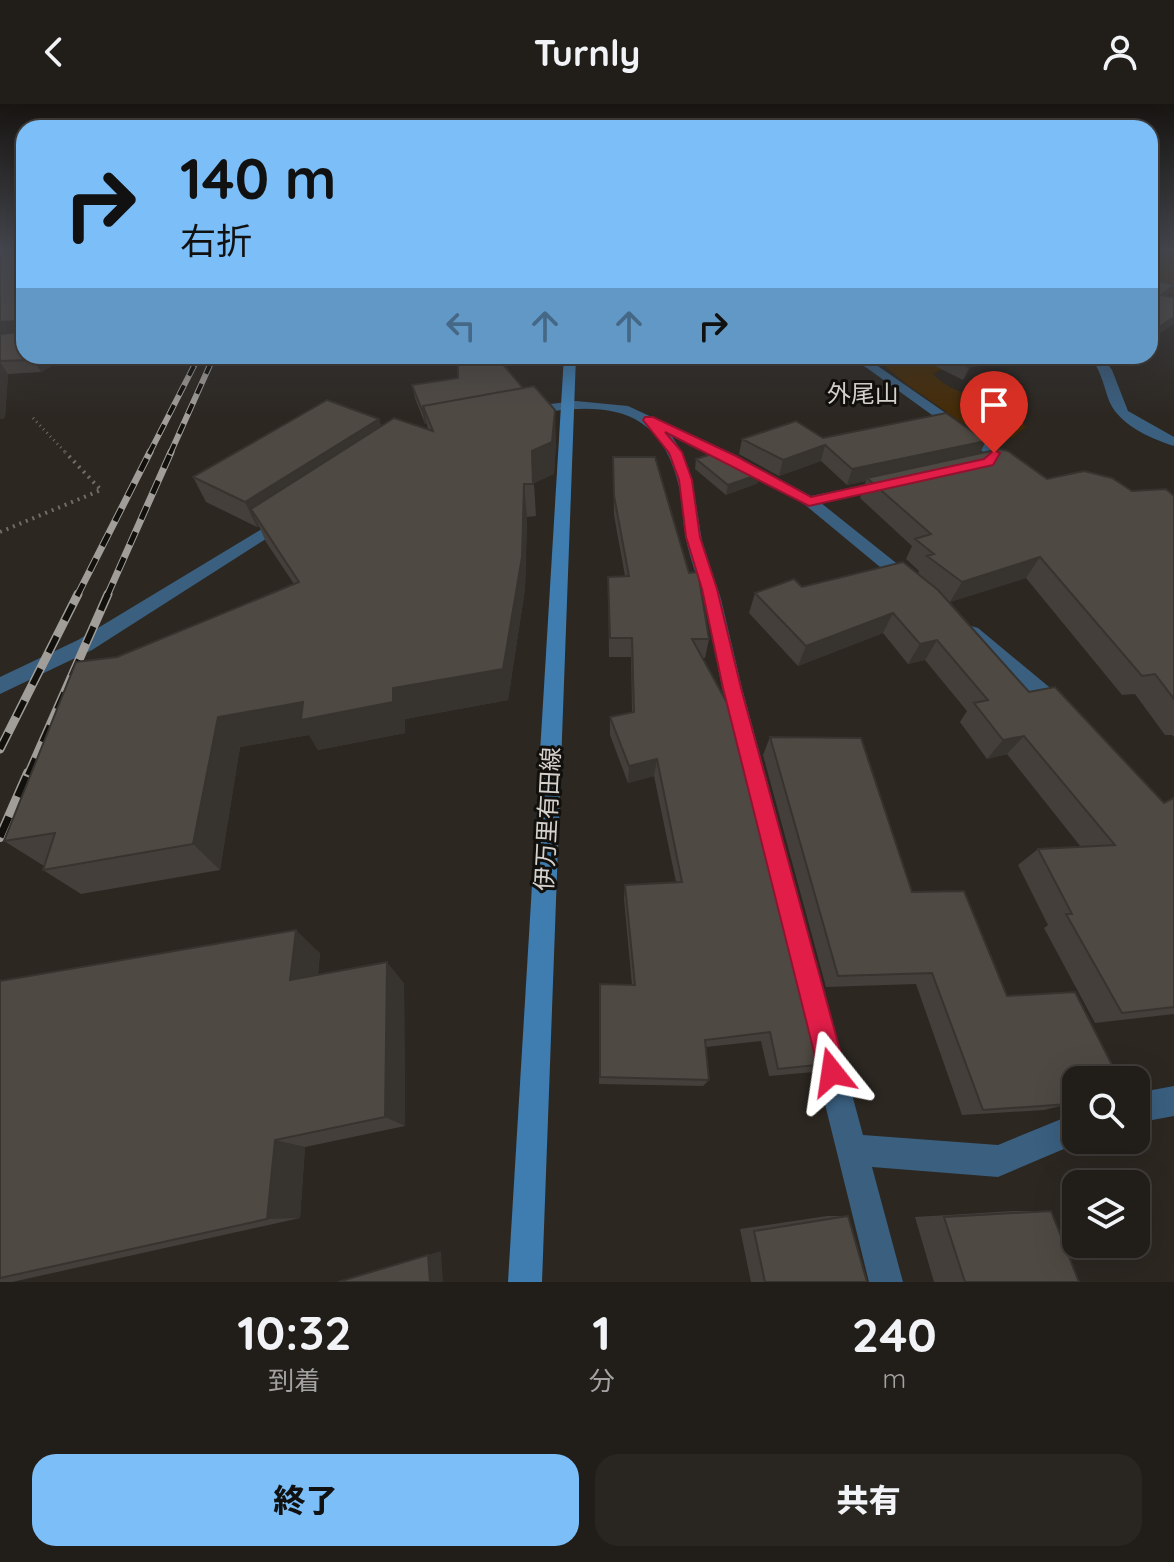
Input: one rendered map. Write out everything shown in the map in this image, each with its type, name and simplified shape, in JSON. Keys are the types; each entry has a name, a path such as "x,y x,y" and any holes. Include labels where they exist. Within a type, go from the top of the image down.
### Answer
{"main road":[{"name":"伊万里有田線","path":"525,1282 567,404 574,364"}],"street":[{"path":"867,364 994,453 988,462 958,469"},
{"path":"1103,364 1118,407 1128,417 1174,442"},
{"path":"509,413 567,404 617,404 809,501 918,590"},
{"path":"649,420 675,452 685,480 693,537 710,589 732,688 886,1282"},
{"path":"809,501 899,482"},
{"path":"0,686 85,645 297,512"},
{"path":"954,619 1073,721"},
{"path":"1150,1105 1174,1101"},
{"path":"852,1150 998,1161 1062,1134"}],"path":[{"path":"0,532 101,490 33,418"}],"shaded area":[{"path":"883,364 949,364 933,374 955,390 1007,410 1026,427 1012,438 987,436 964,424"}],"building":[{"path":"0,305 16,305 16,321 0,322"},
{"path":"1158,305 1174,305 1174,317 1158,328"},
{"path":"16,332 16,361 0,361 0,334"},
{"path":"458,364 503,364 523,388 423,406 422,410 412,385 458,378"},
{"path":"534,386 555,410 552,442 532,451 533,484 524,484 522,557 503,669 393,688 393,702 301,720 303,702 218,717 193,844 43,870 55,833 4,841 76,662 117,657 299,582 251,509 394,418 433,431 423,406"},
{"path":"327,400 379,419 245,502 193,477"},
{"path":"946,413 986,441 852,469 825,445 783,460 742,439 796,421 823,438"},
{"path":"1000,449 1008,451 1047,479 1084,471 1112,478 1132,491 1166,489 1174,496 1174,699 1155,674 1142,676 1040,557 962,582 927,556 934,554 915,539 931,534 867,478"},
{"path":"718,452 760,474 728,485 696,459"},
{"path":"613,457 655,457 689,573 698,572 709,639 692,639 737,721 826,1064 778,1069 770,1032 705,1040 709,1080 600,1077 600,984 635,985 625,885 682,882 657,759 629,766 610,717 634,712 632,638 610,638 608,577 629,576 614,496"},
{"path":"903,562 938,590 1029,692 1055,687 1164,803 1174,798 1174,1007 1122,1013 1066,914 1072,914 1038,849 1115,845 1024,736 1003,740 974,703 988,700 937,640 920,644 893,613 806,646 755,593 794,579 802,587"},
{"path":"770,737 861,738 912,892 964,891 1007,996 1075,992 1112,1065 1062,1066 1062,1104 983,1110 932,973 838,976"},
{"path":"296,930 290,980 387,962 385,1117 275,1140 267,1219 0,1278 0,981"},
{"path":"1051,1211 1062,1239 1062,1258 1070,1258 1079,1282 965,1282 944,1217"},
{"path":"848,1216 867,1282 765,1282 754,1231"},
{"path":"428,1255 430,1282 338,1282"}],"railway":[{"path":"149,454 195,364"},
{"path":"170,454 210,364"},
{"path":"77,596 150,452"},
{"path":"107,596 171,452"},
{"path":"0,749 78,594"},
{"path":"28,775 108,594"},
{"path":"0,837 28,773"}],"district":[{"name":"外尾山","path":"863,394"}],"route":[{"path":"832,1072 732,688 710,589 693,537 685,480 675,452 649,420 809,501 988,462 994,453"}]}
